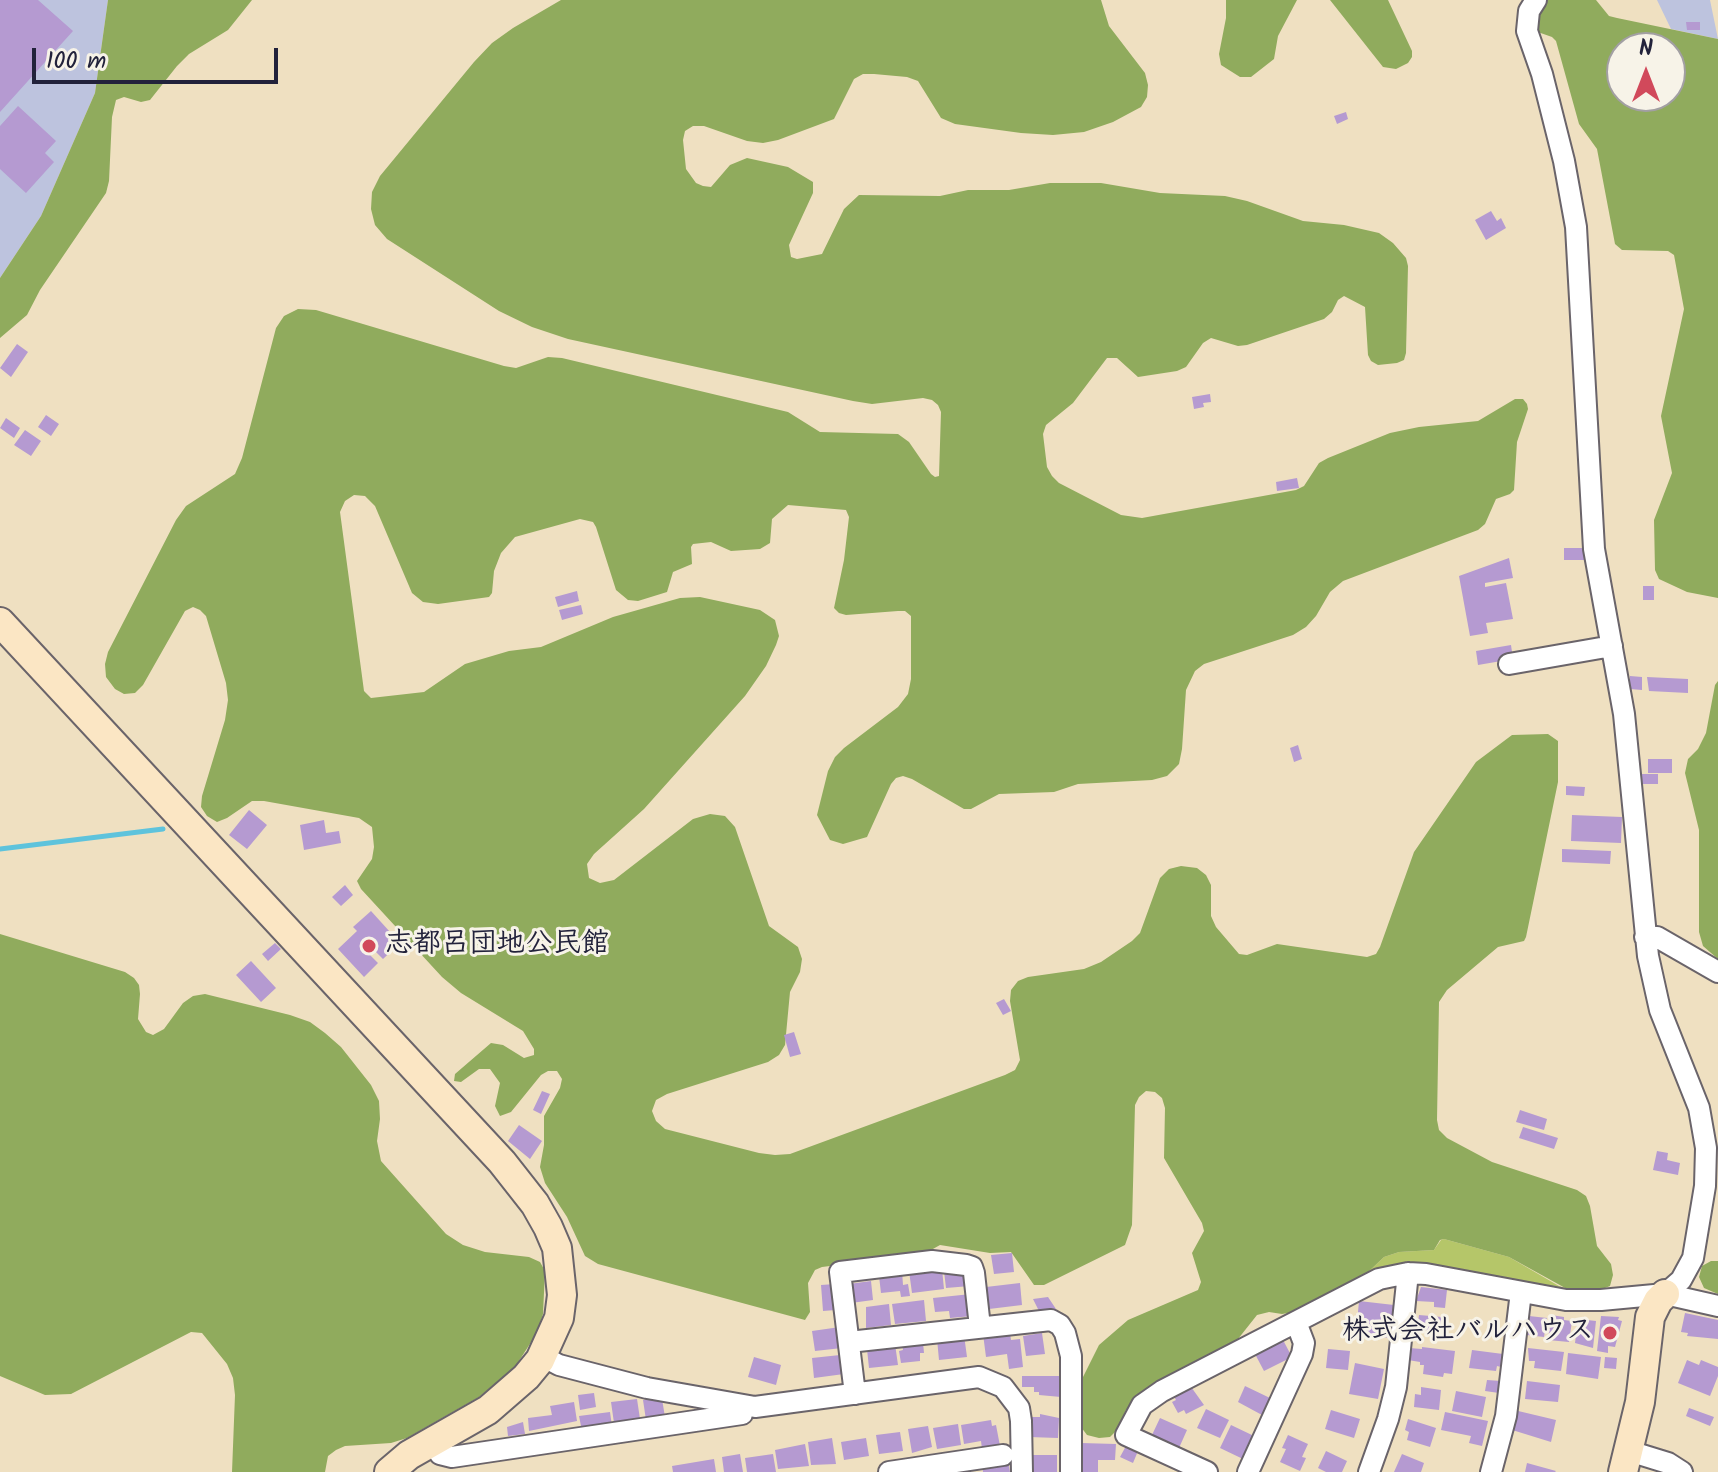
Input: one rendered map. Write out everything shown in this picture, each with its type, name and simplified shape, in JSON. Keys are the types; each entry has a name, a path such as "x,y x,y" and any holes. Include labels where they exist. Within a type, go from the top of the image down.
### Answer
{"street":[{"path":"1536,0 1527,17 1527,31 1542,74 1574,216 1594,549 1624,714 1645,937 1660,1010 1694,1093 1706,1148 1705,1186 1693,1258 1681,1280 1658,1301 1650,1317 1640,1402 1626,1461 1668,1463 1682,1472"},
{"path":"0,622 519,1183 548,1227 557,1248 562,1295 559,1318 542,1356 510,1392 467,1424 409,1455 389,1472"},
{"path":"1509,664 1612,646"},
{"path":"1645,937 1657,937 1718,972"},
{"path":"855,1394 840,1272 932,1261 972,1267 980,1327"},
{"path":"1207,1472 1126,1435 1135,1415 1162,1391 1379,1279 1408,1273 1583,1301 1665,1294 1718,1306"},
{"path":"1369,1472 1396,1387 1408,1273"},
{"path":"1491,1472 1506,1416 1521,1292"},
{"path":"849,1342 1051,1320 1060,1325 1065,1333 1073,1371 1071,1472"},
{"path":"1248,1472 1302,1354 1301,1332 1296,1322"},
{"path":"542,1356 559,1365 647,1388 744,1406 774,1406 966,1377 992,1380 1003,1387 1019,1408 1022,1472"},
{"path":"433,1441 440,1454 452,1457 742,1414 744,1406"},
{"path":"889,1472 1003,1455"}],"shaded area":[{"path":"0,0 108,0 95,93 41,216 0,278"},
{"path":"1657,0 1710,0 1718,39 1671,29"}],"green space":[{"path":"108,0 252,0 228,30 189,54 150,100 141,102 124,97 116,100 106,193 40,290 27,315 0,338 0,278 41,216 95,93"},
{"path":"561,0 1101,0 1109,26 1145,73 1147,97 1141,107 1113,122 1084,132 1053,135 955,124 941,118 918,81 874,74 863,74 854,79 834,119 778,140 763,143 747,141 704,126 693,126 685,131 686,169 696,183 703,186 711,187 730,165 747,158 788,167 813,182 813,193 789,245 791,257 797,259 822,254 844,209 859,195 940,196 968,190 1009,190 1050,183 1101,183 1160,193 1225,196 1303,221 1344,225 1379,233 1393,243 1406,258 1408,266 1406,353 1404,360 1397,363 1378,365 1371,361 1365,307 1344,296 1324,319 1247,345 1238,346 1211,338 1203,343 1186,367 1177,371 1138,377 1117,358 1107,358 1073,403 1046,425 1043,434 1047,467 1052,476 1059,483 1121,515 1142,518 1296,490 1304,486 1319,463 1390,433 1478,421 1515,399 1523,399 1528,409 1517,442 1514,490 1496,499 1485,524 1478,530 1343,581 1330,592 1306,627 1293,635 1204,664 1195,671 1186,690 1179,764 1167,776 1152,780 1078,784 1054,792 999,794 971,809 964,809 903,776 891,784 867,837 843,844 830,840 817,815 828,771 844,748 898,707 908,694 911,679 911,616 905,611 846,615 834,608 844,560 849,517 846,510 788,505 772,519 770,543 760,549 731,551 711,542 693,544 692,564 673,572 667,592 638,601 628,600 616,590 596,527 593,522 580,519 515,537 501,553 489,597 438,604 423,602 412,593 375,506 365,496 354,495 345,501 340,512 364,691 371,698 424,692 465,664 509,651 541,647 613,617 680,598 700,597 760,610 775,620 779,636 776,645 745,696 644,809 587,864 589,878 600,883 614,880 693,819 710,814 725,816 735,827 769,926 798,947 802,959 800,972 790,992 785,1045 779,1055 768,1062 667,1094 656,1100 652,1111 656,1121 665,1129 759,1153 790,1154 1005,1075 1015,1070 1020,1060 1010,1001 1011,990 1018,981 1084,969 1101,962 1132,941 1140,933 1160,878 1169,869 1181,866 1197,868 1206,875 1211,885 1211,916 1216,927 1239,954 1247,955 1277,944 1367,957 1376,954 1414,852 1476,762 1512,735 1548,734 1558,741 1558,782 1526,937 1524,941 1498,947 1447,990 1439,1002 1437,1120 1439,1130 1447,1138 1492,1162 1577,1190 1586,1196 1597,1246 1611,1264 1613,1275 1610,1286 1600,1290 1567,1289 1509,1257 1440,1240 1434,1250 1399,1252 1384,1257 1364,1276 1294,1312 1257,1315 1230,1345 1146,1389 1126,1410 1118,1429 1110,1437 1087,1435 1081,1427 1082,1379 1099,1345 1128,1320 1198,1290 1201,1282 1192,1253 1204,1231 1164,1158 1165,1108 1162,1098 1155,1092 1146,1091 1135,1105 1132,1225 1125,1245 1044,1285 1034,1285 1011,1252 990,1253 940,1245 924,1254 815,1270 808,1283 810,1312 805,1320 598,1264 585,1256 567,1217 545,1183 540,1167 544,1116 562,1079 557,1071 541,1075 511,1112 500,1116 495,1106 500,1083 490,1069 479,1069 461,1082 454,1081 455,1074 491,1043 503,1045 524,1058 534,1055 534,1049 523,1031 461,993 442,977 361,889 357,881 372,859 372,827 359,818 264,801 252,801 217,822 207,816 201,807 202,796 228,700 206,616 193,607 185,611 143,685 135,693 124,694 115,689 106,677 105,664 108,652 176,520 186,506 235,474 242,458 276,328 284,316 298,309 316,310 504,366 516,368 548,357 562,358 788,412 820,432 898,434 909,442 931,474 939,476 941,412 932,400 923,398 872,404 853,401 568,339 532,327 499,311 387,239 375,225 371,209 372,192 380,176 474,62 492,43 513,28"},
{"path":"1226,0 1297,0 1278,36 1274,59 1251,77 1240,77 1221,65 1219,54"},
{"path":"1330,0 1388,0 1412,51 1408,63 1396,69 1383,67"},
{"path":"1544,0 1596,0 1609,16 1685,32 1606,32 1606,112 1686,112 1686,32 1718,39 1718,598 1687,592 1659,579 1655,570 1654,520 1672,473 1661,416 1684,309 1674,255 1668,251 1622,250 1615,244 1597,149 1579,124 1556,41 1535,31 1531,24"},
{"path":"1718,681 1718,959 1703,946 1699,932 1699,830 1685,773 1688,759 1698,749 1706,733"},
{"path":"0,934 125,972 139,985 138,1019 146,1032 153,1035 164,1029 183,1003 193,996 205,994 290,1015 310,1022 325,1033 341,1047 371,1085 379,1101 377,1141 381,1161 446,1234 463,1245 485,1252 529,1257 540,1262 545,1271 543,1314 537,1333 515,1367 479,1397 407,1438 391,1443 345,1446 336,1450 328,1456 325,1472 232,1472 233,1378 227,1364 202,1333 191,1332 71,1394 45,1395 0,1376"},
{"path":"1444,1239 1509,1257 1559,1286 1576,1291 1408,1263 1364,1276 1384,1257 1399,1252 1434,1250"},
{"path":"1718,1261 1718,1294 1704,1288 1699,1277 1702,1266"}],"building":[{"path":"0,0 38,0 73,31 0,112"},
{"path":"1686,22 1700,22 1700,30 1687,30"},
{"path":"18,106 56,141 45,153 54,162 26,193 0,169 0,126"},
{"path":"1346,112 1348,119 1337,124 1334,116"},
{"path":"1491,211 1497,221 1501,218 1506,228 1486,240 1475,220"},
{"path":"17,344 28,352 11,377 0,368"},
{"path":"1210,394 1211,402 1194,409 1192,397"},
{"path":"46,415 59,424 51,436 38,427"},
{"path":"6,418 20,428 14,438 0,428"},
{"path":"25,430 41,441 31,456 14,445"},
{"path":"1297,478 1299,488 1277,491 1276,482"},
{"path":"1564,548 1588,548 1588,560 1564,560"},
{"path":"1509,558 1513,578 1485,583 1485,587 1506,583 1513,619 1486,623 1488,633 1470,636 1459,576"},
{"path":"1643,586 1654,586 1654,600 1643,600"},
{"path":"577,591 579,601 558,607 555,597"},
{"path":"581,605 583,614 562,620 559,610"},
{"path":"1511,645 1513,659 1478,665 1476,651"},
{"path":"1630,676 1642,677 1642,690 1630,689"},
{"path":"1647,677 1688,679 1688,693 1649,691"},
{"path":"1298,745 1302,759 1294,762 1290,748"},
{"path":"1648,759 1672,759 1672,773 1648,773"},
{"path":"1635,774 1658,774 1658,784 1635,784"},
{"path":"1566,786 1585,787 1584,796 1566,795"},
{"path":"249,810 267,825 247,849 229,835"},
{"path":"1572,815 1622,817 1621,843 1571,841"},
{"path":"324,820 326,833 339,831 341,843 304,850 300,825"},
{"path":"1562,849 1611,851 1610,864 1562,862"},
{"path":"345,885 353,895 341,906 332,897"},
{"name":"志都呂団地公民館","path":"371,911 400,943 383,959 374,950 369,954 378,963 364,977 338,949 357,931 353,927"},
{"path":"275,943 281,949 268,961 262,954"},
{"path":"251,961 276,988 261,1002 236,975"},
{"path":"1004,999 1011,1011 1003,1015 996,1003"},
{"path":"794,1032 801,1054 790,1057 784,1035"},
{"path":"542,1091 550,1094 541,1114 533,1110"},
{"path":"1520,1110 1547,1119 1544,1130 1516,1122"},
{"path":"519,1125 542,1141 530,1159 508,1141"},
{"path":"1523,1127 1558,1138 1554,1149 1519,1138"},
{"path":"1657,1151 1668,1153 1667,1160 1680,1163 1678,1175 1653,1170"},
{"path":"1012,1253 1014,1272 994,1274 991,1255"},
{"path":"942,1269 944,1289 912,1293 909,1271"},
{"path":"902,1271 903,1285 908,1284 910,1296 901,1297 900,1291 881,1293 879,1276"},
{"path":"944,1271 965,1272 970,1286 946,1288"},
{"path":"871,1281 873,1300 851,1303 849,1284"},
{"path":"1020,1283 1022,1305 989,1309 986,1287"},
{"path":"835,1284 836,1310 823,1311 821,1285"},
{"path":"1421,1287 1447,1290 1445,1308 1434,1307 1434,1302 1416,1301"},
{"path":"971,1294 973,1316 950,1318 949,1311 935,1312 933,1298"},
{"path":"1048,1297 1056,1309 1039,1311 1033,1299"},
{"path":"924,1300 926,1321 895,1324 892,1304"},
{"path":"1359,1301 1394,1305 1391,1338 1356,1334"},
{"path":"889,1304 891,1325 866,1328 866,1307"},
{"path":"1685,1313 1718,1320 1718,1339 1687,1336 1688,1333 1681,1332"},
{"path":"1419,1315 1442,1317 1440,1332 1417,1329"},
{"path":"1551,1315 1572,1321 1569,1342 1548,1340"},
{"path":"1529,1316 1547,1318 1544,1337 1527,1335"},
{"path":"1601,1316 1619,1317 1618,1320 1622,1321 1615,1347 1608,1346 1608,1353 1597,1351"},
{"path":"1578,1319 1596,1321 1593,1348 1575,1343"},
{"path":"840,1327 842,1348 815,1351 812,1331"},
{"path":"1010,1333 1011,1340 1020,1339 1023,1367 1009,1369 1007,1354 986,1357 983,1334"},
{"path":"1042,1333 1045,1354 1026,1356 1023,1336"},
{"path":"964,1335 967,1357 939,1360 937,1339"},
{"path":"1283,1340 1292,1357 1264,1371 1255,1354"},
{"path":"923,1342 924,1353 920,1353 920,1361 901,1363 899,1351 903,1350 902,1344"},
{"path":"895,1344 898,1365 869,1368 867,1349"},
{"path":"1409,1348 1455,1351 1452,1374 1444,1373 1443,1377 1423,1374 1424,1365 1408,1360"},
{"path":"1528,1348 1564,1352 1561,1371 1534,1368 1535,1361 1529,1361"},
{"path":"1328,1349 1350,1351 1348,1370 1326,1368"},
{"path":"1472,1350 1503,1354 1501,1367 1497,1366 1496,1371 1469,1368"},
{"path":"1568,1353 1601,1357 1598,1379 1566,1374"},
{"path":"840,1355 844,1374 814,1378 812,1358"},
{"path":"754,1357 781,1365 776,1385 748,1377"},
{"path":"1605,1357 1617,1358 1616,1369 1604,1368"},
{"path":"1687,1360 1699,1365 1701,1360 1718,1367 1710,1396 1678,1383"},
{"path":"1355,1363 1384,1369 1378,1399 1349,1394"},
{"path":"1022,1376 1061,1376 1061,1397 1039,1395 1039,1392 1034,1392 1034,1387 1022,1387"},
{"path":"1487,1380 1501,1381 1499,1393 1485,1391"},
{"path":"1527,1381 1560,1385 1558,1402 1525,1399"},
{"path":"1189,1384 1204,1405 1186,1414 1184,1410 1178,1413 1172,1402 1176,1400 1172,1393"},
{"path":"1245,1386 1270,1398 1262,1415 1238,1402"},
{"path":"1421,1387 1441,1390 1439,1410 1414,1407 1415,1394 1421,1395"},
{"path":"1456,1391 1486,1397 1482,1417 1452,1411"},
{"path":"594,1393 596,1407 580,1410 578,1395"},
{"path":"637,1399 640,1419 614,1423 611,1402"},
{"path":"662,1399 665,1417 646,1420 643,1400"},
{"path":"574,1402 577,1421 529,1431 528,1418 552,1415 550,1406"},
{"path":"1689,1408 1714,1417 1710,1426 1686,1416"},
{"path":"1206,1409 1229,1420 1220,1438 1197,1428"},
{"path":"1331,1410 1360,1419 1354,1438 1325,1429"},
{"path":"1514,1410 1556,1420 1551,1442 1509,1429"},
{"path":"610,1412 612,1426 582,1431 579,1416"},
{"path":"1445,1412 1488,1421 1482,1446 1469,1443 1471,1436 1441,1430"},
{"path":"1040,1414 1059,1418 1058,1438 1029,1437 1029,1417 1040,1417"},
{"path":"1160,1418 1187,1430 1179,1448 1152,1435"},
{"path":"1408,1419 1436,1428 1430,1447 1407,1440 1409,1432 1405,1430"},
{"path":"991,1420 992,1426 996,1425 1000,1446 982,1449 981,1441 964,1444 961,1425"},
{"path":"523,1422 525,1434 508,1436 507,1427"},
{"path":"958,1424 961,1445 937,1449 933,1428"},
{"path":"1231,1425 1254,1436 1243,1459 1220,1448"},
{"path":"928,1426 932,1447 912,1453 908,1429"},
{"path":"900,1432 903,1451 879,1454 876,1435"},
{"path":"1288,1435 1308,1444 1300,1471 1280,1462"},
{"path":"832,1438 836,1464 811,1465 808,1442"},
{"path":"866,1438 869,1456 844,1460 841,1442"},
{"path":"1081,1443 1116,1444 1115,1460 1098,1460 1098,1472 1080,1472"},
{"path":"805,1444 809,1466 778,1469 775,1450"},
{"path":"1126,1446 1138,1451 1133,1463 1120,1457"},
{"path":"1326,1451 1347,1461 1342,1472 1326,1472 1318,1468"},
{"path":"740,1454 743,1472 724,1472 722,1457"},
{"path":"773,1454 776,1472 747,1472 745,1458"},
{"path":"1402,1454 1424,1463 1421,1472 1394,1472"},
{"path":"1032,1455 1057,1455 1057,1472 1031,1472"},
{"path":"714,1459 716,1472 673,1472 672,1466"},
{"path":"1008,1461 1010,1472 983,1472 982,1465"},
{"path":"1527,1463 1556,1471 1525,1472"}],"waterway":[{"path":"0,849 163,829"}],"place":[{"name":"志都呂団地公民館","path":"369,946"},
{"name":"株式会社バルハウス","path":"1610,1333"}]}
